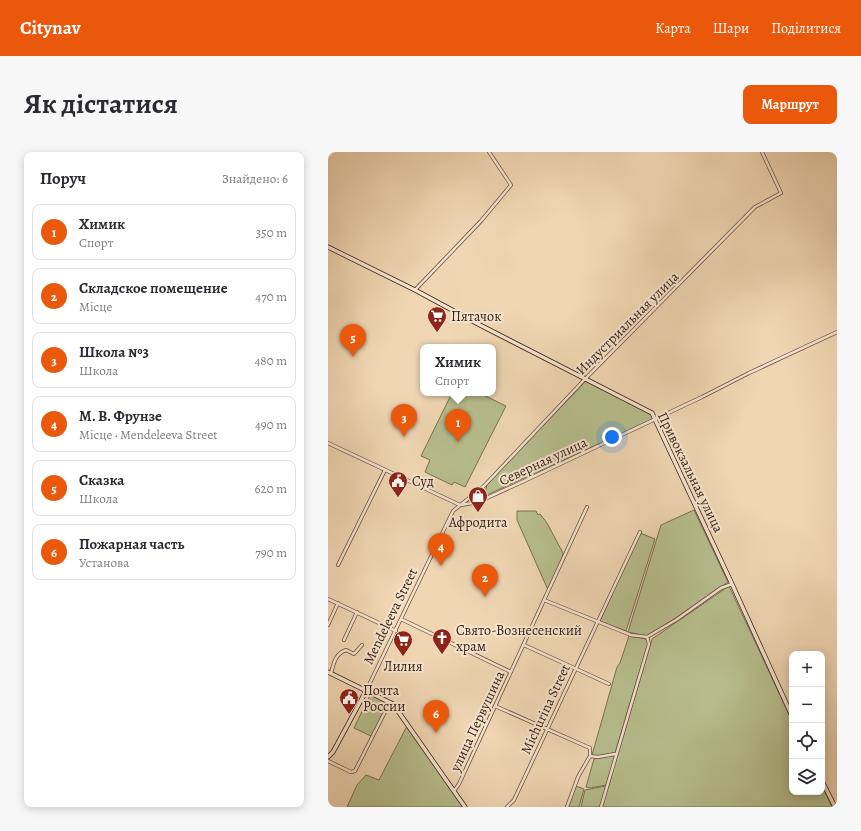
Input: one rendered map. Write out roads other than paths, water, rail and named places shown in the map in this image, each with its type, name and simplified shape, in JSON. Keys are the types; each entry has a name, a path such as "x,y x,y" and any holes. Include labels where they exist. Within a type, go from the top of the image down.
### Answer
{"main road":[{"name":"Привокзальная улица","path":"328,247 415,290 652,413 789,709"},
{"path":"329,673 393,704 465,807"},
{"name":"Mendeleeva Street","path":"328,757 333,752 366,691"},
{"path":"825,787 835,807"}],"street":[{"path":"415,290 481,221 511,185 489,152"},
{"name":"Индустриальная улица","path":"460,505 484,486 585,379 755,207 781,193 762,152"},
{"name":"Северная улица","path":"460,505 478,502 837,332"},
{"path":"328,444 460,505"},
{"path":"338,565 385,470"},
{"name":"Mendeleeva Street","path":"366,691 453,511 460,505"},
{"name":"улица Первушина","path":"454,791 459,784 587,507"},
{"name":"Michurina Street","path":"507,807 514,800 640,532"},
{"path":"544,600 631,635 648,637 676,620 721,588 732,584"},
{"path":"328,599 396,630"},
{"path":"328,625 338,603"},
{"path":"344,640 357,612"},
{"path":"401,619 511,672"},
{"path":"601,807 649,644 648,637"},
{"path":"329,673 340,653 346,650 354,654 362,645"},
{"path":"524,645 610,684"},
{"path":"328,761 351,772 355,771 390,702"},
{"path":"495,706 590,748 590,756 578,777 567,807"},
{"path":"590,756 598,758 616,754"}],"place":[{"name":"Пятачок","path":"437,333"},
{"name":"Сказка","path":"353,357"},
{"name":"Школа №3","path":"404,437"},
{"name":"Химик","path":"458,442"},
{"name":"Суд","path":"398,498"},
{"name":"Афродита","path":"478,513"},
{"name":"М. В. Фрунзе","path":"441,566"},
{"name":"Складское помещение","path":"485,597"},
{"name":"Свято-Вознесенский храм","path":"442,655"},
{"name":"Лилия","path":"403,657"},
{"name":"Почта России","path":"349,715"},
{"name":"Пожарная часть","path":"436,733"}]}
